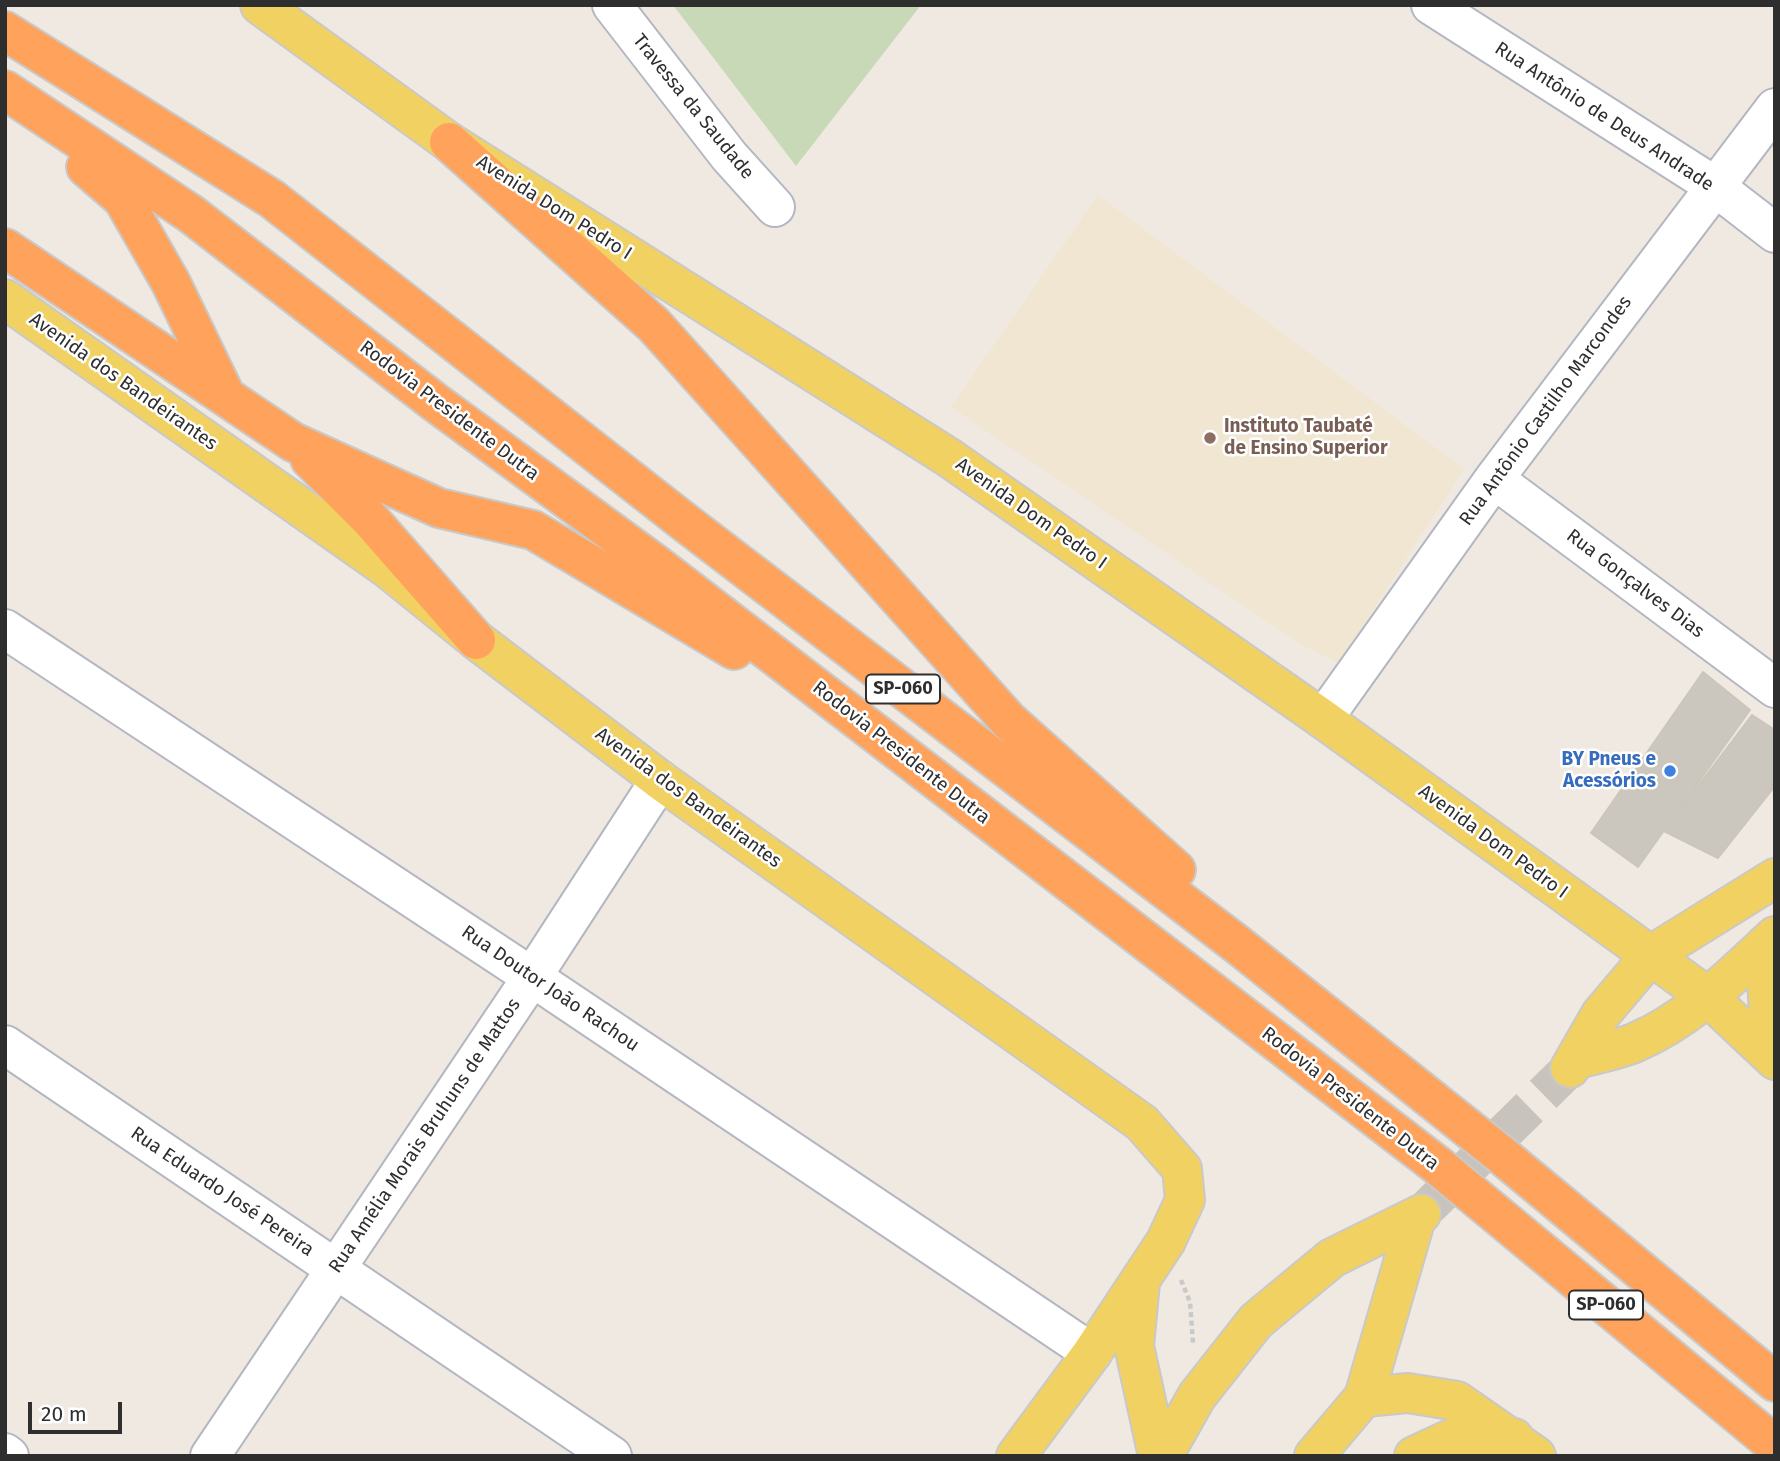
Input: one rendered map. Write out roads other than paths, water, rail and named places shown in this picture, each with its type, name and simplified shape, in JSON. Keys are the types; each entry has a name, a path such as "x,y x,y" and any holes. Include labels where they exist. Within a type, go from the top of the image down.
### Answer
{"highway":[{"name":"SP-060","path":"5,31 272,199 698,532 1238,945 1499,1153 1775,1382"},
{"name":"Rodovia Presidente Dutra","path":"5,90 191,214 436,403 654,563 1437,1165 1775,1445"},
{"path":"5,97 123,199 171,283 228,400"},
{"path":"449,142 653,325 1009,721 1171,864 1238,945"},
{"path":"5,248 293,442 439,508 533,530 878,735"},
{"path":"293,442 369,518 476,640"}],"main road":[{"name":"Avenida Dom Pedro I","path":"260,5 449,142 948,457 1323,719 1708,997 1775,1060"},
{"name":"Avenida dos Bandeirantes","path":"5,299 387,568 476,640 660,780 1142,1122 1182,1168 1185,1200 1166,1241 1092,1353 1016,1456"},
{"path":"1770,941 1682,1017 1634,1043 1574,1063 1601,1014 1651,956 1775,878"},
{"path":"1770,941 1769,1015 1775,1038"},
{"path":"1161,1456 1197,1396 1256,1321 1332,1258 1418,1216 1364,1397 1314,1456"},
{"path":"1141,1278 1134,1346 1161,1456"},
{"path":"1364,1397 1408,1393 1457,1401 1525,1447"},
{"path":"1414,1456 1455,1437 1525,1447"}],"street":[{"name":"Travessa da Saudade","path":"612,5 729,156 775,207"},
{"name":"Rua Antônio de Deus Andrade","path":"1431,5 1713,186 1775,233"},
{"name":"Rua Antônio Castilho Marcondes","path":"1323,719 1494,479 1713,186 1775,108"},
{"name":"Avenida dos Bandeirantes","path":"5,319 212,461 241,465"},
{"name":"Rua Gonçalves Dias","path":"1494,479 1775,688"},
{"name":"Rua Doutor João Rachou","path":"5,629 533,977 1092,1353"},
{"name":"Rua Amélia Morais Bruhuns de Mattos","path":"210,1456 533,977 660,780"},
{"name":"Rua Eduardo José Pereira","path":"5,1045 612,1456"}],"tunnel":[{"path":"1421,1214 1570,1068"}],"place":[{"name":"Instituto Taubaté de Ensino Superior","path":"1210,438"},
{"name":"BY Pneus e Acessórios","path":"1670,771"}]}
